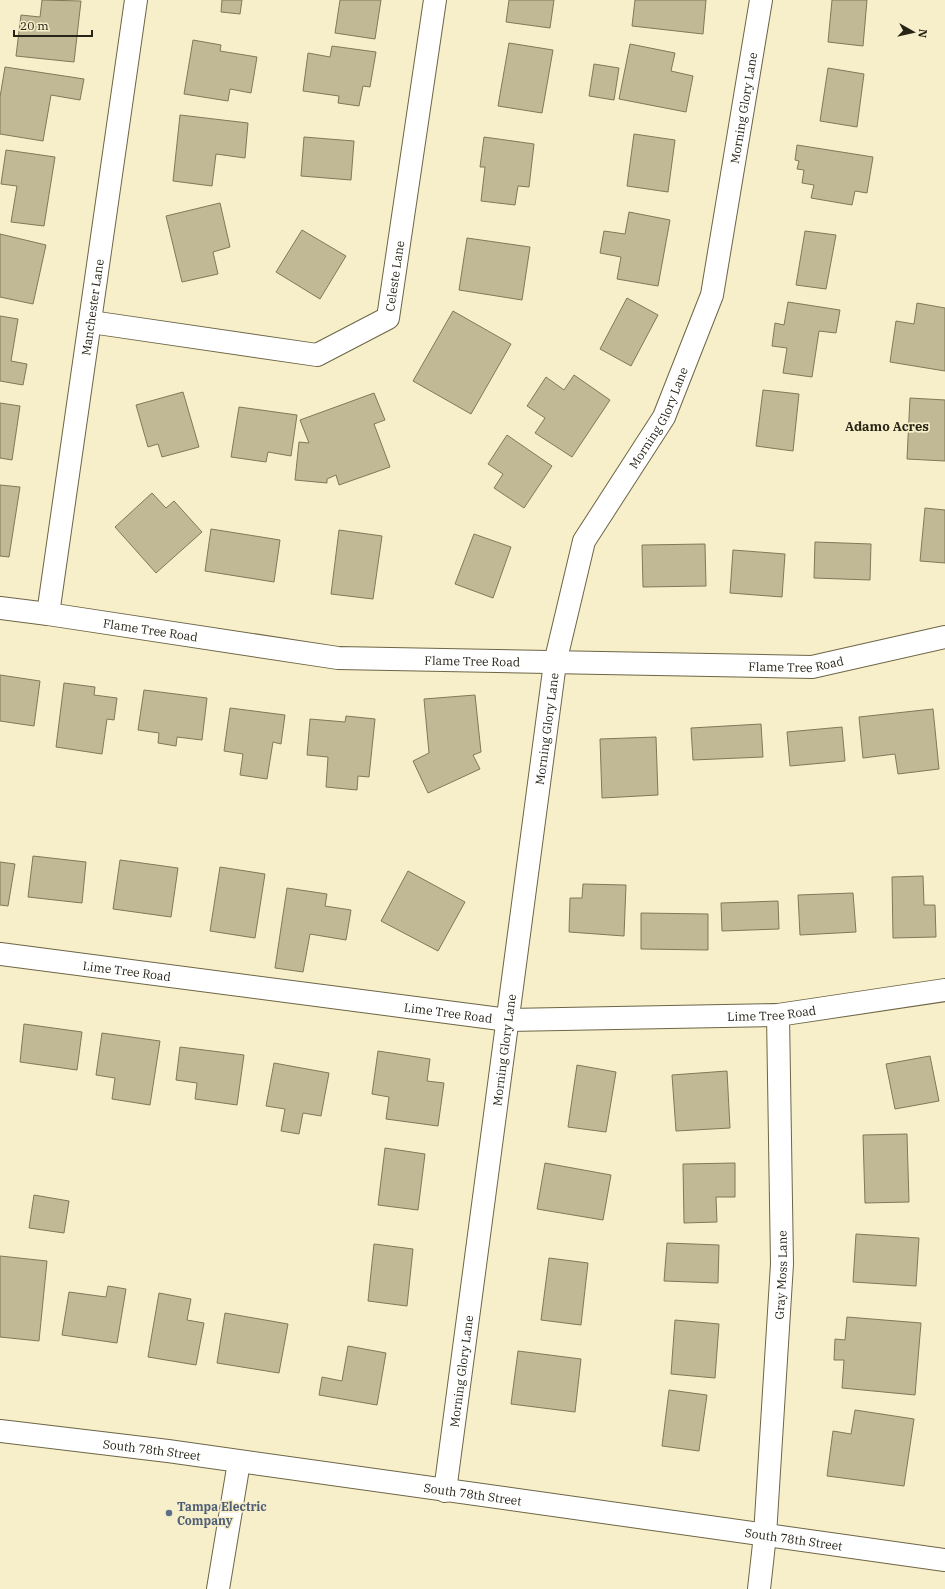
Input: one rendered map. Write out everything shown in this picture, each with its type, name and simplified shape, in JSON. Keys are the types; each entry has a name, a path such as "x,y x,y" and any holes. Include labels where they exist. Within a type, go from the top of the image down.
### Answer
{"street":[{"name":"Manchester Lane","path":"48,614 136,0"},
{"name":"Celeste Lane","path":"91,322 317,355 388,318 435,0"},
{"name":"Morning Glory Lane","path":"445,1491 555,663 584,541 664,417 712,295 761,0"},
{"name":"Flame Tree Road","path":"0,608 338,658 812,667 945,637"},
{"name":"Lime Tree Road","path":"0,954 508,1020 778,1015 945,990"},
{"name":"Gray Moss Lane","path":"759,1589 765,1535 782,1264 778,1015"},
{"name":"South 78th Street","path":"0,1431 239,1462 945,1560"},
{"path":"218,1589 239,1462"}],"building":[{"path":"42,0 81,1 74,62 16,56 21,15 40,17"},
{"path":"222,0 242,0 240,14 221,12"},
{"path":"340,0 381,0 375,39 335,33"},
{"path":"509,0 554,0 550,28 506,22"},
{"path":"635,0 706,0 703,34 632,26"},
{"path":"832,0 867,0 863,46 828,42"},
{"path":"193,40 221,45 220,51 257,57 251,93 230,89 228,101 184,94"},
{"path":"509,43 553,50 542,113 498,106"},
{"path":"630,44 675,53 671,71 693,76 686,112 619,99"},
{"path":"332,46 376,52 370,87 363,86 359,106 338,103 339,96 303,91 308,53 330,57"},
{"path":"594,64 619,68 614,100 589,96"},
{"path":"5,67 84,79 80,100 51,95 43,141 0,134 0,97"},
{"path":"828,68 864,74 857,127 820,121"},
{"path":"180,115 248,123 245,158 216,154 212,186 173,181"},
{"path":"634,134 675,140 668,192 627,186"},
{"path":"304,137 354,141 351,180 301,176"},
{"path":"484,137 534,144 529,187 518,186 515,205 481,201 485,167 480,167"},
{"path":"797,145 873,157 867,193 855,191 852,205 811,198 814,185 802,183 804,170 797,169 799,161 795,160"},
{"path":"6,150 55,157 44,226 11,222 17,186 1,184"},
{"path":"220,203 230,247 213,252 218,274 182,282 166,216"},
{"path":"629,212 670,220 658,286 617,279 621,257 600,253 604,231 625,234"},
{"path":"302,230 346,256 320,299 276,272"},
{"path":"805,231 836,235 826,289 796,285"},
{"path":"0,234 46,245 33,304 0,297"},
{"path":"467,238 530,247 522,300 459,290"},
{"path":"627,298 658,315 631,366 600,349"},
{"path":"788,302 840,310 836,333 819,331 812,377 783,373 787,348 772,346 775,323 784,325"},
{"path":"917,303 945,308 945,371 890,362 896,321 914,324"},
{"path":"453,311 511,344 471,414 413,381"},
{"path":"0,316 18,319 11,361 27,364 23,385 0,381"},
{"path":"574,375 610,400 572,457 535,433 545,418 527,406 546,377 564,390"},
{"path":"763,390 799,394 793,451 756,446"},
{"path":"183,392 199,447 162,457 158,444 148,447 136,405"},
{"path":"374,393 385,420 374,424 390,467 339,485 336,475 327,479 327,483 295,480 299,442 309,443 300,420"},
{"path":"910,398 945,400 945,461 907,459"},
{"path":"0,403 20,406 12,460 0,458"},
{"path":"239,407 297,415 291,456 268,452 266,462 231,457"},
{"path":"507,435 552,466 524,508 494,488 503,474 488,464"},
{"path":"0,485 20,487 9,557 0,556"},
{"path":"152,493 166,508 174,501 202,532 156,573 115,527"},
{"path":"925,508 945,510 945,563 920,561"},
{"path":"211,529 280,540 274,582 205,571"},
{"path":"339,530 382,536 373,599 331,594"},
{"path":"474,534 511,547 493,598 455,584"},
{"path":"815,542 871,544 870,580 814,578"},
{"path":"705,544 706,586 643,587 642,545"},
{"path":"733,550 785,554 782,597 730,593"},
{"path":"0,675 40,681 34,726 0,721"},
{"path":"64,683 95,687 94,695 117,698 114,720 107,719 102,754 56,747"},
{"path":"144,690 207,698 202,740 177,737 176,746 158,743 159,733 138,730"},
{"path":"475,695 481,752 473,755 480,769 428,793 413,761 429,753 424,699"},
{"path":"230,708 285,715 281,744 273,742 267,779 240,775 243,754 224,751"},
{"path":"933,709 939,769 898,774 895,754 863,758 859,717"},
{"path":"346,716 375,719 369,777 358,776 357,790 326,787 328,757 307,755 310,719 345,722"},
{"path":"761,724 763,757 693,760 691,728"},
{"path":"842,727 845,761 790,766 787,732"},
{"path":"656,737 658,795 602,798 600,739"},
{"path":"33,856 86,862 82,903 28,897"},
{"path":"120,860 178,868 171,917 113,909"},
{"path":"0,862 15,864 8,906 0,905"},
{"path":"220,867 265,874 255,938 210,931"},
{"path":"408,871 465,902 438,951 381,921"},
{"path":"923,876 924,905 935,905 936,937 893,938 892,877"},
{"path":"583,884 626,885 624,936 569,932 570,898 582,898"},
{"path":"287,888 327,894 325,906 351,910 346,940 310,934 303,972 275,968"},
{"path":"853,893 856,932 800,935 798,895"},
{"path":"778,901 779,929 722,931 721,903"},
{"path":"641,913 708,914 708,950 641,949"},
{"path":"24,1024 82,1032 77,1070 20,1062"},
{"path":"102,1033 160,1041 150,1105 112,1099 115,1078 96,1075"},
{"path":"180,1047 244,1055 237,1105 195,1099 197,1083 176,1080"},
{"path":"378,1051 430,1059 427,1081 444,1083 438,1126 386,1119 389,1097 372,1094"},
{"path":"930,1056 939,1101 895,1109 886,1064"},
{"path":"274,1063 329,1073 321,1116 303,1113 299,1134 281,1131 285,1109 266,1106"},
{"path":"577,1065 616,1072 606,1132 568,1127"},
{"path":"727,1071 730,1128 676,1131 672,1075"},
{"path":"907,1134 909,1202 865,1203 863,1135"},
{"path":"385,1148 425,1154 418,1210 378,1205"},
{"path":"545,1163 611,1175 603,1220 537,1209"},
{"path":"735,1163 735,1197 716,1197 717,1222 684,1223 683,1164"},
{"path":"34,1195 69,1201 64,1233 29,1228"},
{"path":"856,1234 919,1238 916,1286 853,1282"},
{"path":"667,1243 719,1245 718,1283 664,1281"},
{"path":"374,1244 413,1249 407,1306 368,1301"},
{"path":"0,1256 47,1261 39,1341 0,1337"},
{"path":"549,1258 588,1263 581,1325 541,1320"},
{"path":"108,1286 126,1289 117,1343 62,1335 69,1292 106,1297"},
{"path":"159,1293 191,1299 187,1320 204,1323 196,1365 148,1357"},
{"path":"225,1313 288,1324 279,1373 217,1363"},
{"path":"847,1317 921,1323 915,1395 842,1388 844,1360 834,1360 835,1339 845,1340"},
{"path":"675,1320 719,1324 715,1378 671,1374"},
{"path":"348,1346 386,1353 377,1405 319,1395 322,1377 342,1381"},
{"path":"518,1351 581,1359 575,1412 511,1404"},
{"path":"669,1390 707,1395 699,1451 662,1446"},
{"path":"855,1410 914,1419 904,1486 827,1476 833,1431 851,1434"}],"place":[{"name":"Tampa Electric Company","path":"169,1513"}],"district":[{"name":"Adamo Acres","path":"887,426"}]}
